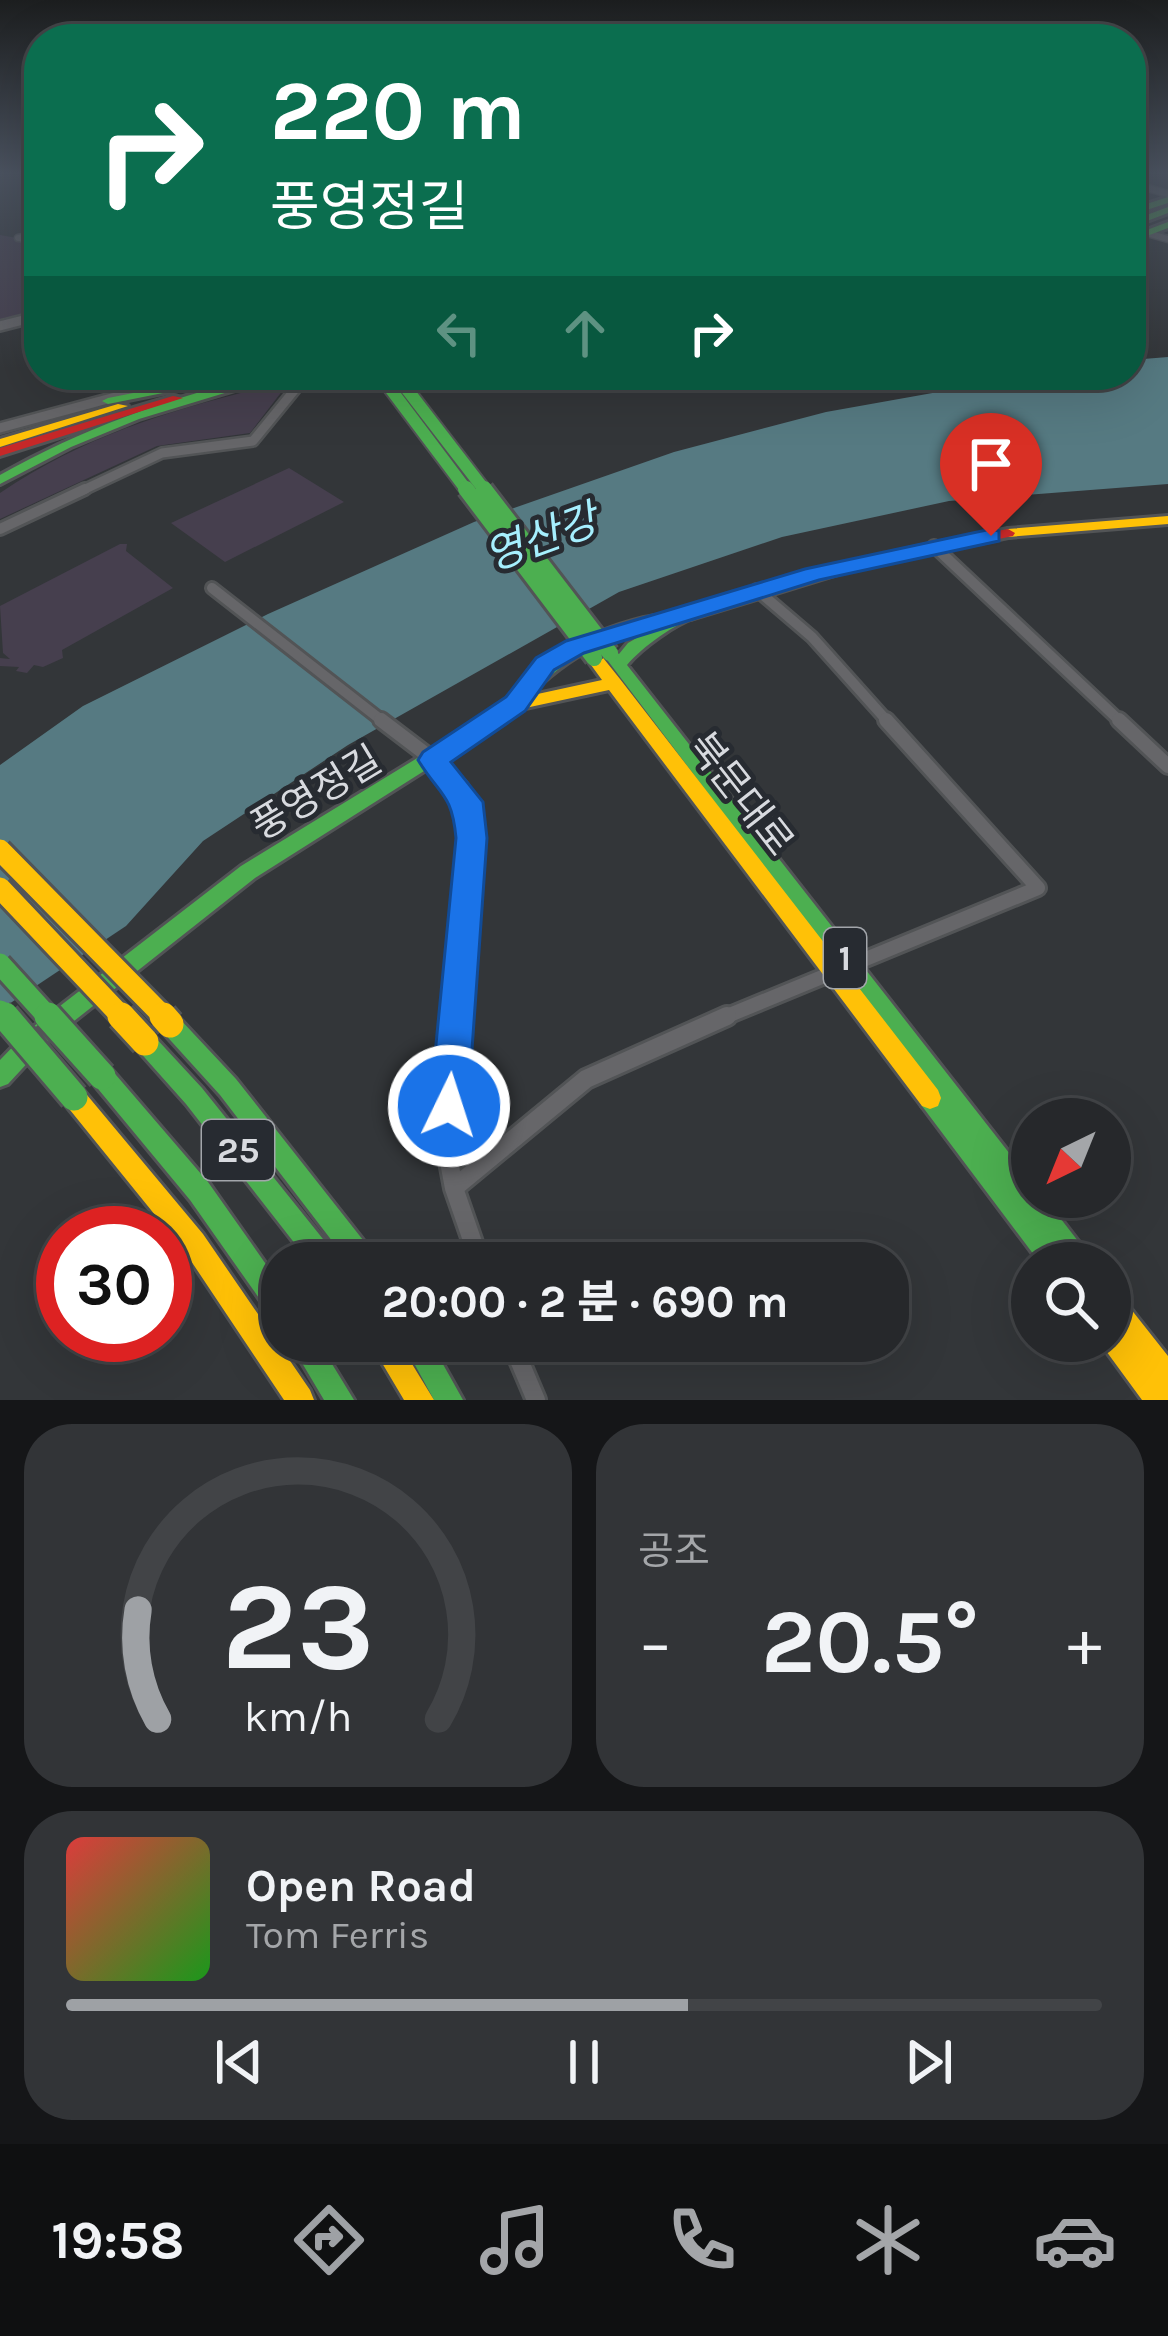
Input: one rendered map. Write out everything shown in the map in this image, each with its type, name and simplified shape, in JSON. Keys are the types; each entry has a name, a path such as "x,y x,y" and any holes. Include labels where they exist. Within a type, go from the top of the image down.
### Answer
{"main road":[{"path":"0,430 163,390"},
{"path":"0,447 181,390"},
{"path":"0,480 91,431 189,390"},
{"name":"1","path":"392,390 609,665"},
{"name":"1","path":"407,390 609,665"},
{"name":"풍영정길","path":"0,1076 37,1036 248,872 426,754 516,704 533,676 567,650 757,590 934,546 1010,533 1168,520"},
{"path":"516,704 609,665 683,617"},
{"name":"북문대로","path":"609,665 1062,1242"},
{"path":"0,850 228,1087 348,1242"},
{"name":"25","path":"0,888 207,1112 309,1242"},
{"name":"25","path":"0,964 199,1191 261,1279"},
{"name":"북문대로","path":"843,968 1041,1242"},
{"path":"0,1011 148,1181 225,1282 300,1400"},
{"path":"1131,1330 1168,1378"},
{"path":"316,1362 340,1400"},
{"path":"396,1362 420,1400"},
{"path":"427,1362 449,1400"},
{"path":"1130,1362 1159,1400"}],"street":[{"path":"0,529 162,452 253,441 264,434 292,390"},
{"path":"934,546 1168,766"},
{"path":"212,588 426,754 468,802 471,838 446,1146 473,1242"},
{"path":"454,1188 586,1077 650,1046 1038,888 812,637 757,590"},
{"path":"520,1362 536,1400"}],"shaded area":[{"path":"0,237 24,239 24,316 0,322"},
{"path":"254,390 283,390 250,433 157,446 0,519 0,493 101,438"},
{"path":"289,468 344,502 225,562 171,523"},
{"path":"127,544 126,551 173,588 62,650 63,658 43,667 34,665 27,673 16,671 19,667 0,666 0,658 10,659 3,653 0,606"}],"water":[{"name":"영산강","path":"1168,357 1168,484 949,501 782,537 619,592 348,745 203,841 126,926 0,1010 0,765 83,706 268,614 474,522 674,452 826,412 949,390 1146,390 1146,359"}],"traffic: fast":[{"path":"108,401 164,390"},
{"path":"0,480 134,416 217,390"},
{"path":"391,390 594,658"},
{"path":"408,390 610,653"},
{"path":"0,1076 37,1037 248,872 505,712 535,678 566,654 622,630 691,614"},
{"path":"619,664 634,647 677,621"},
{"path":"610,653 1063,1242"},
{"path":"0,964 102,1076"},
{"path":"0,1011 74,1097"},
{"path":"170,1024 228,1087 349,1242"},
{"path":"145,1042 309,1242"},
{"path":"102,1076 199,1191 261,1279"},
{"path":"930,1098 1040,1242"},
{"path":"316,1362 340,1400"},
{"path":"427,1362 449,1400"}],"traffic: slow":[{"path":"0,443 122,406"},
{"path":"1008,533 1168,520"},
{"path":"594,658 930,1098"},
{"path":"516,704 614,683"},
{"path":"0,850 170,1024"},
{"path":"0,888 145,1042"},
{"path":"74,1097 194,1243 300,1400"},
{"path":"1131,1330 1168,1378"},
{"path":"396,1362 420,1400"},
{"path":"1130,1362 1159,1400"}],"traffic: jam":[{"path":"0,452 177,398"},
{"path":"691,614 848,566 1008,533"}],"route":[{"path":"449,1106 471,838 468,802 452,777 433,760 516,704 545,664 575,647 814,574 991,536"}]}
